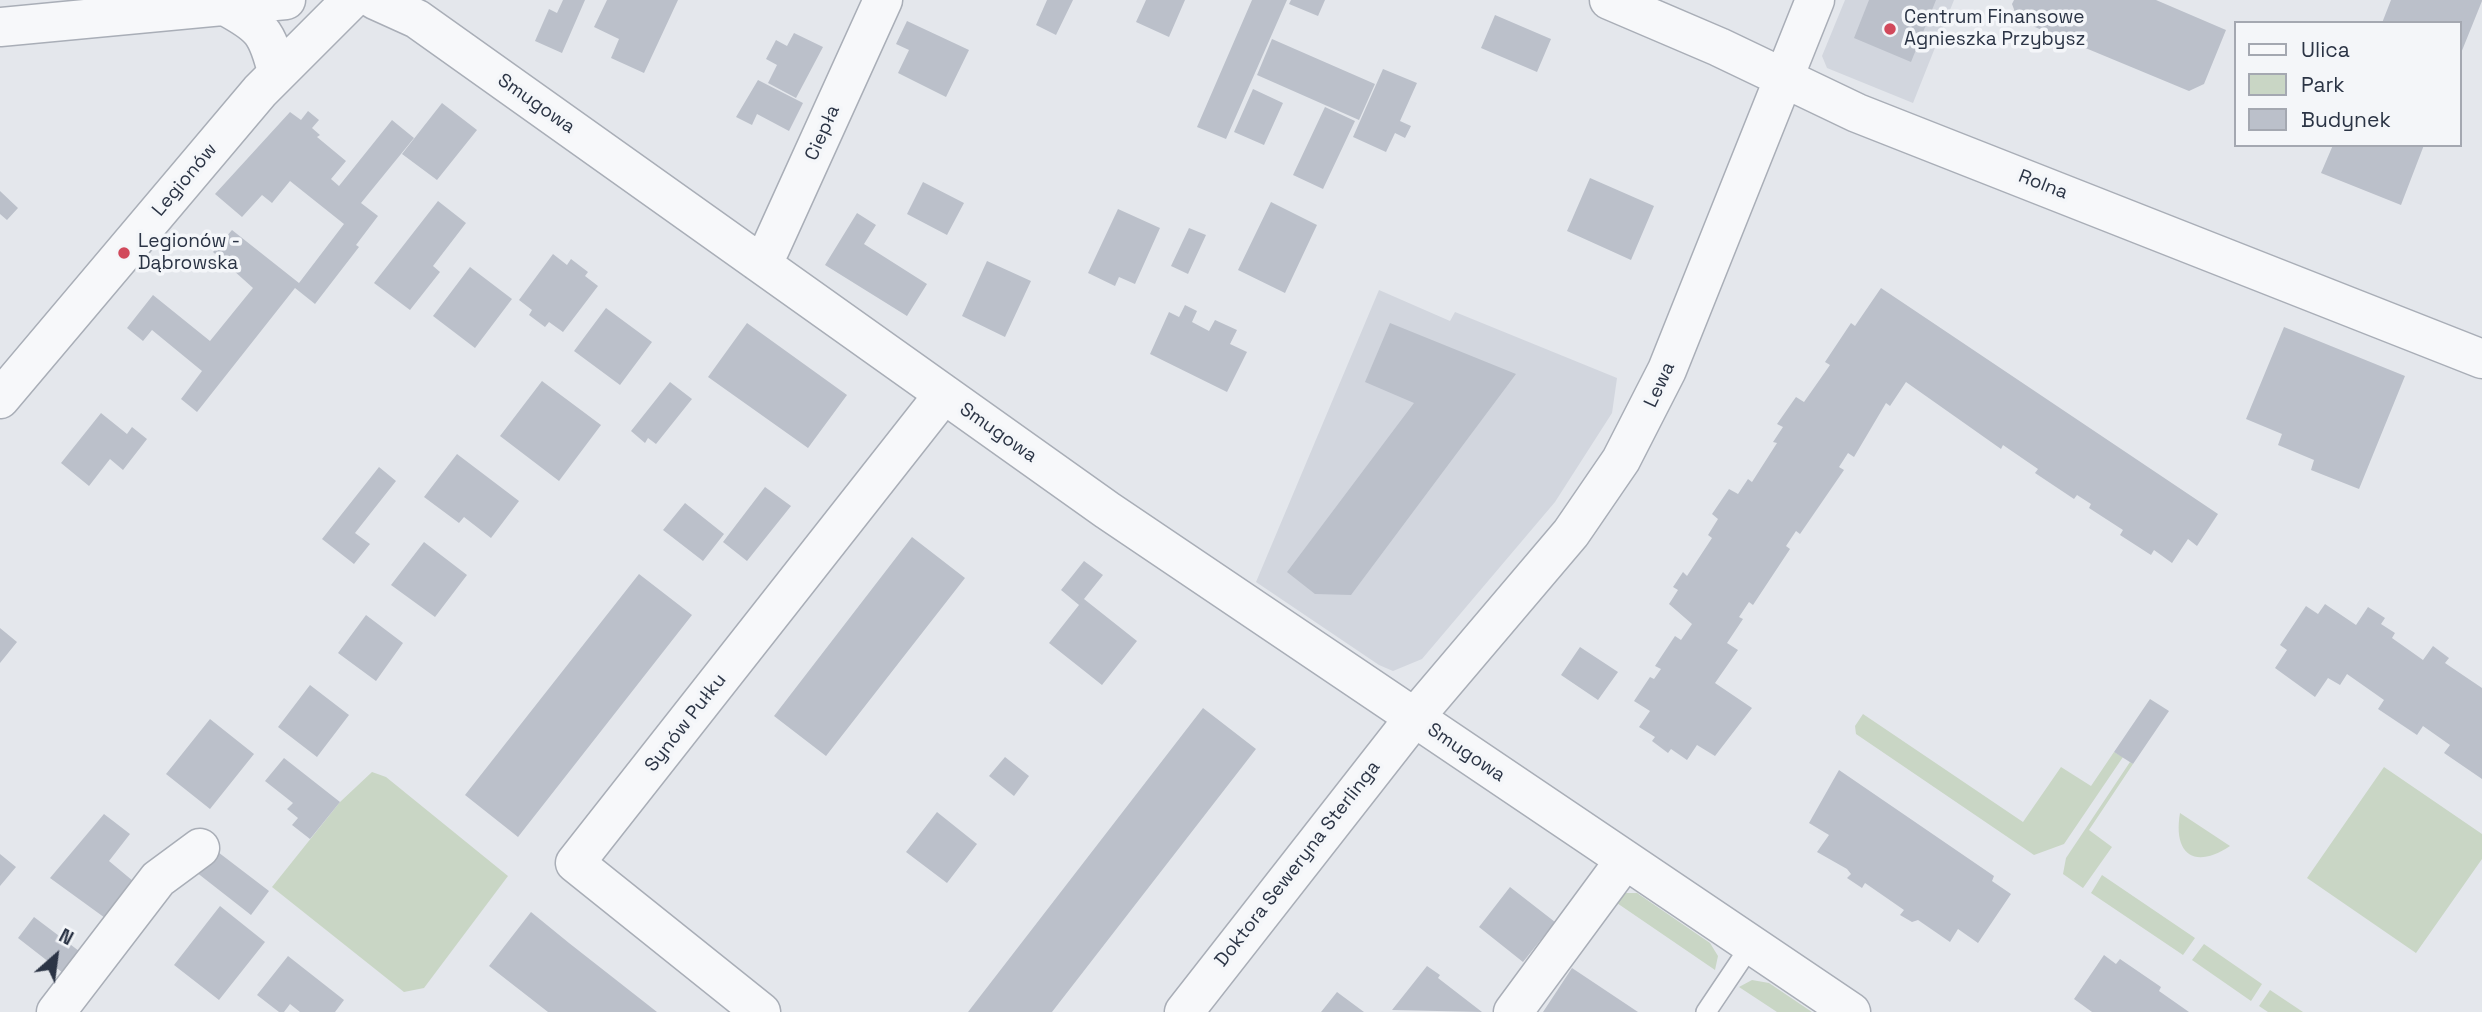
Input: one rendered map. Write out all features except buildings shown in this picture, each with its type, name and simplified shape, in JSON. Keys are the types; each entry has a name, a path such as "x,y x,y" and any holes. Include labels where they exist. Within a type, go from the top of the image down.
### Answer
{"street":[{"path":"0,27 286,0"},
{"name":"Legionów","path":"0,399 277,72 351,0"},
{"name":"Smugowa","path":"375,0 417,19 1107,510 1851,1012"},
{"name":"Ciepła","path":"757,261 770,249 883,0"},
{"name":"Rolna","path":"1609,0 1869,117 2482,359"},
{"name":"Lewa","path":"1414,718 1571,533 1621,460 1668,370 1815,0"},
{"path":"225,6 254,22 264,31 277,72"},
{"name":"Synów Pułku","path":"761,1012 575,863 944,394"},
{"name":"Doktora Seweryna Sterlinga","path":"1184,1012 1414,718"},
{"path":"56,1012 158,879 200,848"},
{"path":"1513,1012 1625,860"}],"lane":[{"path":"1706,1012 1751,945"}],"shaded area":[{"path":"1845,0 1954,0 1913,103 1827,68 1822,56"},
{"path":"1379,290 1450,321 1455,312 1617,378 1612,413 1555,502 1422,659 1393,671 1379,665 1256,582"}],"green space":[{"path":"1863,714 2023,822 2061,767 2091,786 2114,752 2123,757 2064,844 2034,855 1856,734 1855,726"},
{"path":"2130,762 2133,764 2089,830 2112,847 2083,888 2063,874 2066,858"},
{"path":"2384,767 2482,834 2482,859 2416,953 2307,878"},
{"path":"372,772 386,777 508,876 424,988 404,992 272,887 340,802"},
{"path":"2180,813 2230,846 2206,857 2189,854 2180,839"},
{"path":"2102,875 2195,938 2183,955 2091,893"},
{"path":"1624,893 1637,893 1710,943 1718,956 1715,970 1614,901"},
{"path":"2204,944 2262,984 2251,1001 2192,960"},
{"path":"1752,980 1769,983 1812,1012 1777,1012 1739,987"},
{"path":"2270,990 2303,1012 2268,1012 2259,1006"}],"place":[{"name":"Centrum Finansowe Agnieszka Przybysz","path":"1890,29"},
{"name":"Legionów - Dąbrowska","path":"124,253"}]}
